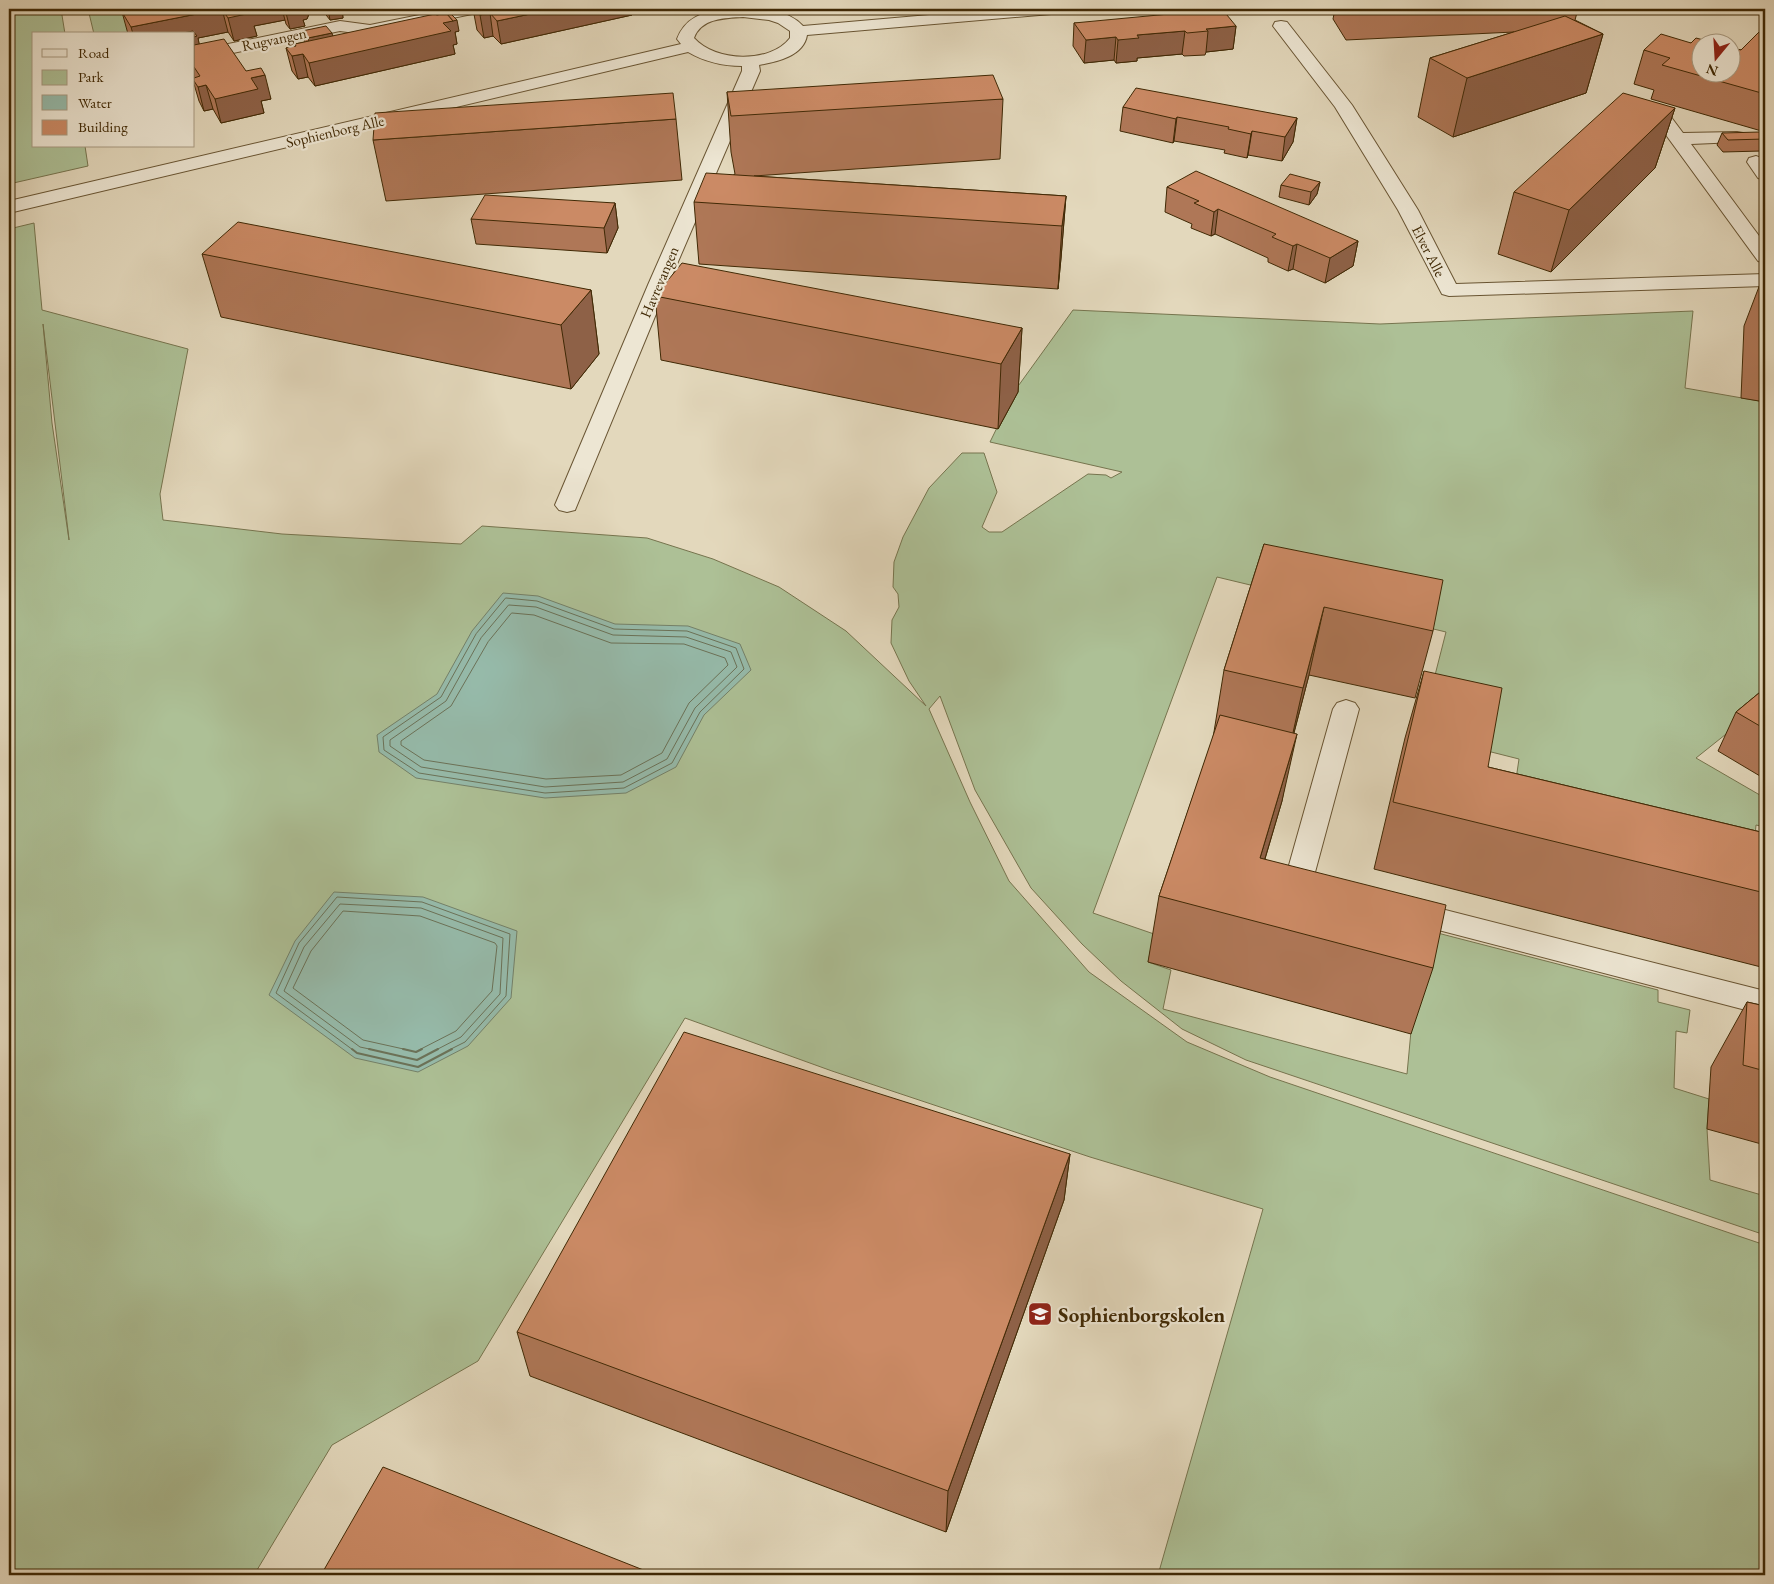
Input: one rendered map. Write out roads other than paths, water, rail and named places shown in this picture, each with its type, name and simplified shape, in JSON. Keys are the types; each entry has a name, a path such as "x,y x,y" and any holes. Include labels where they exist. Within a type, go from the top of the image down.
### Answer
{"street":[{"name":"Rugvangen","path":"195,56 340,26 370,30 472,9"},
{"path":"798,31 1051,9"},
{"path":"744,10 785,19 798,31 798,39 782,53 750,60 714,58 700,54 690,47 685,39 687,31 708,17 744,10"},
{"name":"Elver Alle","path":"1281,26 1344,105 1408,210 1449,290 1765,280"},
{"name":"Sophienborg Alle","path":"9,207 690,47"},
{"name":"Havrevangen","path":"567,505 658,285 751,71 750,60"},
{"path":"1659,113 1765,257"},
{"path":"1678,139 1736,137"},
{"path":"1344,895 1298,883 1346,709"},
{"path":"1381,904 1765,1003"}],"water":[{"path":"503,593 538,596 615,624 688,626 740,644 751,670 704,715 676,767 626,793 545,798 416,778 379,752 377,735 437,694 472,631"},
{"path":"334,892 423,897 517,931 511,998 468,1046 418,1072 355,1058 269,995 295,941"}],"place":[{"name":"Sophienborgskolen","path":"1040,1314"}]}
